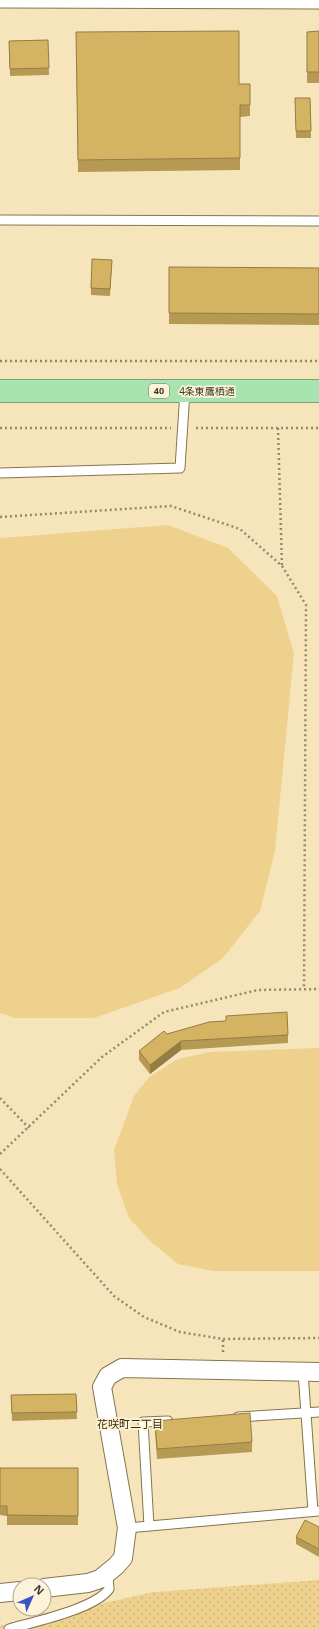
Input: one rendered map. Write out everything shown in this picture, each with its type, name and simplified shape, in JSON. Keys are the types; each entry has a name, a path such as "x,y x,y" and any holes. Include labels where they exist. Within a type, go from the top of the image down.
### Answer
{"highway":[{"name":"4条東鷹栖通","path":"0,390 319,391"}],"street":[{"path":"52,1587 88,1583 100,1579 108,1574 123,1558 127,1528 102,1387 108,1376 122,1368 311,1372"},
{"path":"0,1593 12,1592"}],"lane":[{"path":"0,3 319,4"},
{"path":"0,220 319,221"},
{"path":"0,473 180,468 186,391"},
{"path":"127,1528 316,1511 305,1413 311,1372"},
{"path":"228,1417 319,1412"},
{"path":"149,1526 143,1422 174,1420"},
{"path":"9,1629 43,1620 91,1604 109,1589 108,1574"}],"path":[{"path":"0,361 319,361"},
{"path":"0,428 175,428"},
{"path":"191,428 319,428"},
{"path":"278,428 282,566"},
{"path":"0,517 171,506 240,529 282,566 306,605 304,989"},
{"path":"0,1154 102,1057 164,1012 258,990 319,989"},
{"path":"0,1098 29,1128"},
{"path":"0,1169 114,1296 144,1317 180,1332 223,1339 319,1338"}],"shaded area":[{"path":"168,525 228,548 277,596 294,653 275,851 260,911 223,958 180,988 94,1018 15,1018 0,1013 0,538"},
{"path":"319,1048 319,1271 213,1271 178,1264 151,1242 129,1218 117,1184 114,1150 134,1096 149,1077 178,1059 209,1052"},
{"path":"319,1580 319,1629 0,1629 0,1626 41,1617 52,1617 52,1615 154,1592"}],"building":[{"path":"239,31 239,84 250,84 250,105 240,105 240,158 78,160 76,32"},
{"path":"319,31 319,72 307,72 307,32"},
{"path":"48,40 49,68 10,69 9,41"},
{"path":"295,98 310,98 311,131 296,131"},
{"path":"92,259 112,260 110,289 91,288"},
{"path":"169,267 319,268 319,314 169,313"},
{"path":"287,1012 288,1035 181,1041 150,1065 139,1051 164,1031 167,1034 209,1022 226,1021 226,1016"},
{"path":"76,1394 77,1412 12,1413 11,1395"},
{"path":"250,1413 252,1442 157,1449 155,1421"},
{"path":"0,1468 78,1468 78,1516 7,1515 7,1506 0,1506"},
{"path":"305,1520 319,1527 319,1549 296,1537"}],"district":[{"name":"花咲町二丁目","path":"130,1424"}]}
